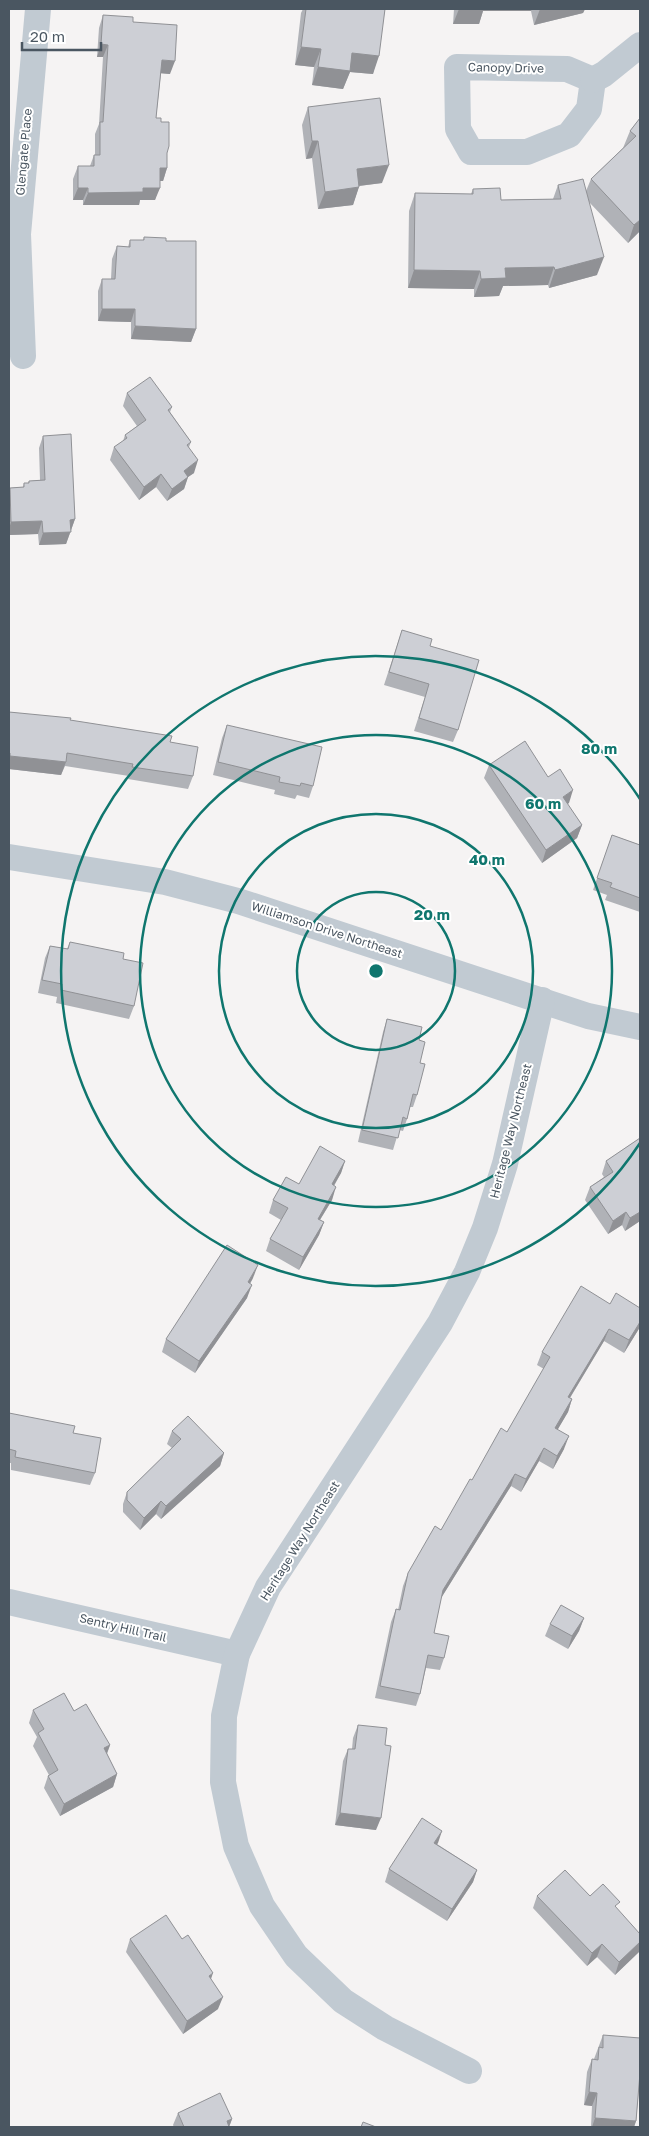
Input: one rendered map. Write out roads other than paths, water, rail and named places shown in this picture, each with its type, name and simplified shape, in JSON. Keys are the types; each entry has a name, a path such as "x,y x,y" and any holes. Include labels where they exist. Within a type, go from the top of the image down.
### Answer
{"street":[{"name":"Glengate Place","path":"23,356 18,234 38,9"},
{"path":"593,80 604,74 640,45"},
{"name":"Canopy Drive","path":"457,68 567,69 593,80 589,109 569,135 527,152 471,152 458,129 457,68"},
{"name":"Williamson Drive Northeast","path":"9,857 165,882 238,901 588,1016 640,1027"},
{"name":"Heritage Way Northeast","path":"469,2071 385,2028 343,2001 296,1956 262,1906 236,1846 223,1782 224,1716 237,1654 268,1587 440,1323 467,1272 485,1228 505,1164 542,1000"},
{"name":"Sentry Hill Trail","path":"9,1602 237,1654"}]}
